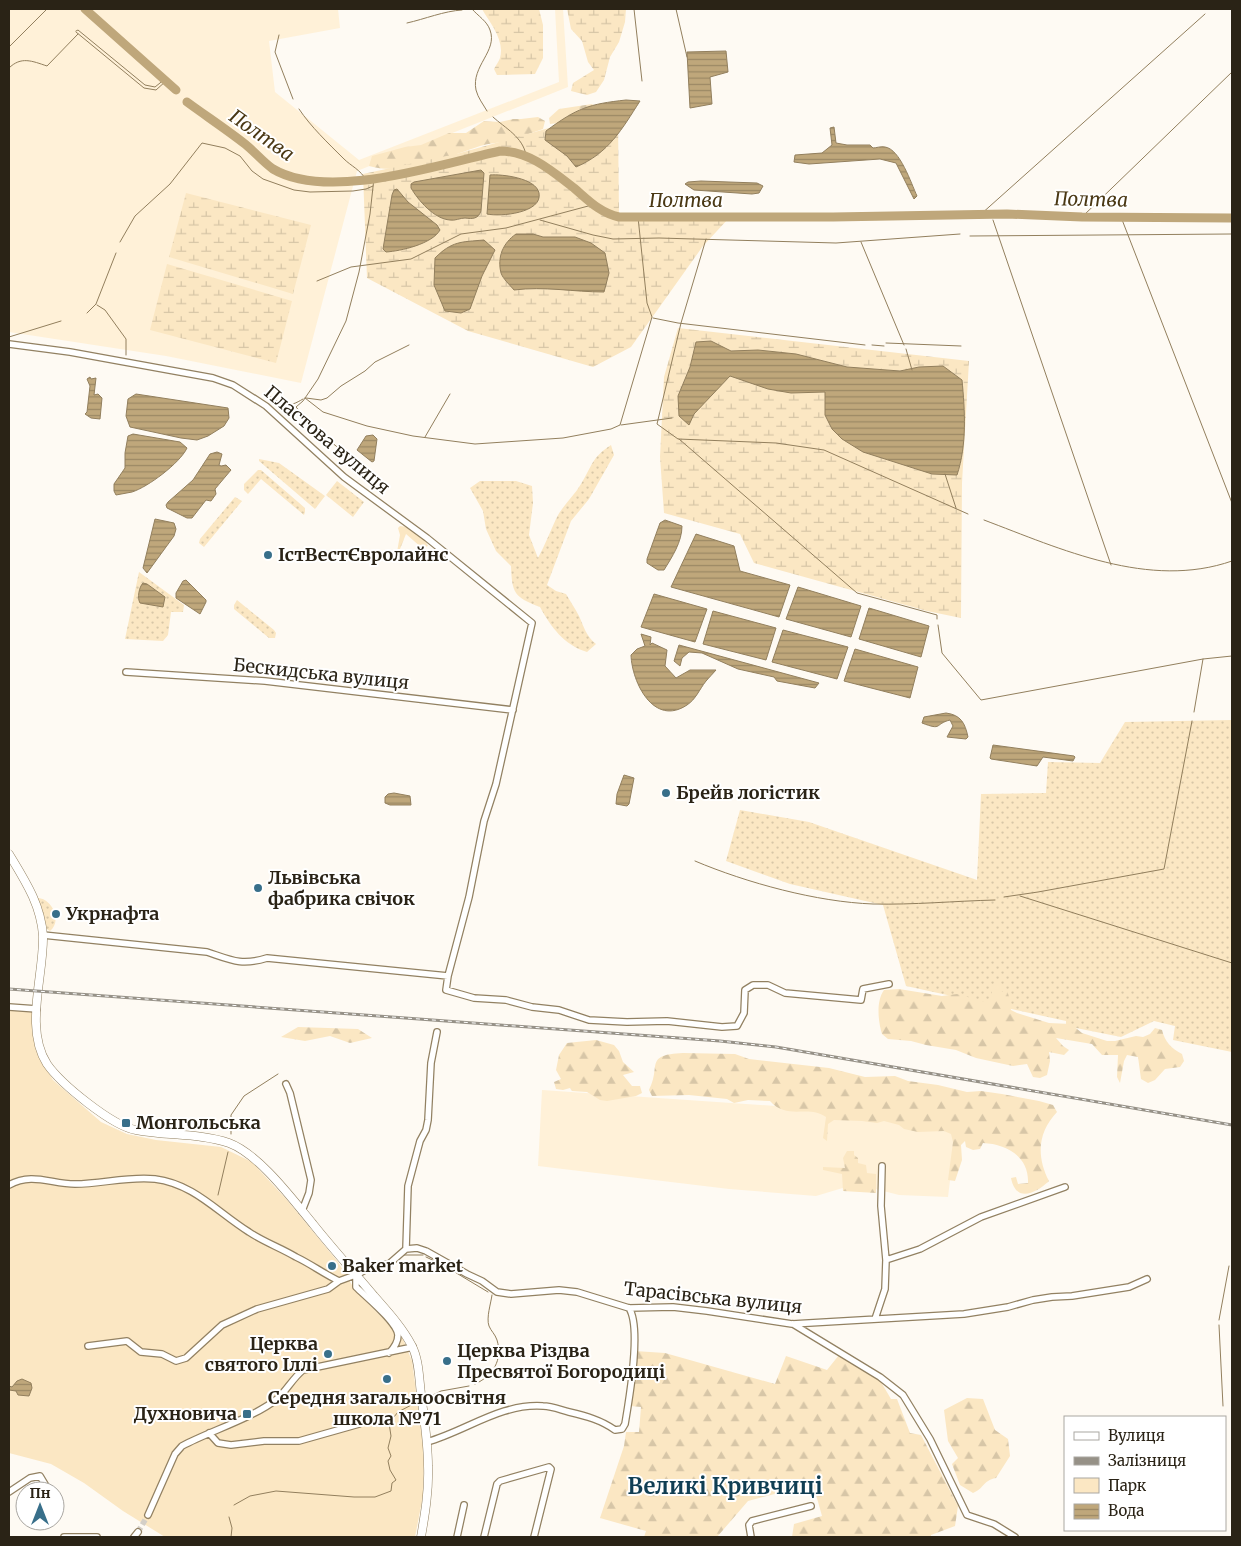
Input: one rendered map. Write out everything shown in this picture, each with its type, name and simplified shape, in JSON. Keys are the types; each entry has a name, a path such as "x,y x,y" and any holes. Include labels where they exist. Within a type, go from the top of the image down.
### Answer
{"main road":[{"path":"9,854 31,890 38,908 43,935 42,963 36,1009 40,1049 47,1063 62,1081 108,1118 133,1130 207,1138 231,1144 250,1155 302,1210 400,1325 413,1347 418,1366 427,1442 429,1467 427,1499 421,1537"},
{"path":"349,1267 354,1270 361,1267 371,1268"},
{"path":"366,1286 364,1276 367,1270 371,1268"}],"street":[{"name":"Пластова вулиця","path":"9,344 70,352 214,378 233,385 266,406 344,477 426,538 532,624 513,710"},
{"name":"Бескидська вулиця","path":"126,672 265,681 513,710"},
{"path":"513,710 496,784 484,821 469,896 446,990 474,998 506,1000 532,1007 559,1010 589,1020 627,1022 666,1020 722,1027 738,1026 744,1013 745,990 753,985 768,986 785,993 861,1000 863,989 889,984"},
{"path":"43,935 207,952 247,963 267,958 448,976"},
{"path":"9,1007 36,1009"},
{"path":"88,1346 127,1341 141,1352 162,1354 176,1361 186,1358 222,1325 257,1309 328,1288 356,1274 390,1263 406,1249 408,1186 420,1141 426,1130 428,1120 431,1063 437,1032"},
{"path":"286,1084 290,1093 311,1180 309,1193 302,1210"},
{"path":"875,1319 885,1289 886,1260 881,1206 882,1166"},
{"path":"9,1185 16,1181 31,1178 69,1184 129,1179 154,1179 169,1182 197,1194 249,1232 339,1281"},
{"path":"886,1260 920,1249 981,1217 1065,1186"},
{"name":"Тарасівська вулиця","path":"406,1249 417,1248 426,1251 482,1281 497,1292 511,1294 559,1290 577,1292 629,1308 673,1307 792,1324 964,1314 1052,1297 1072,1296 1129,1287 1147,1279"},
{"path":"356,1274 356,1287 397,1330 395,1346 389,1353"},
{"path":"427,1442 485,1418 532,1406 550,1407 588,1416 615,1430 622,1429 625,1424 631,1388 634,1343 633,1315 629,1308"},
{"path":"792,1324 880,1377 903,1395 930,1439 967,1515 994,1524 1015,1537"},
{"path":"148,1515 178,1449 262,1408 278,1398 297,1374 303,1370 413,1347"},
{"path":"209,1433 218,1443 231,1445 264,1441 299,1441 359,1424"},
{"path":"484,1537 497,1484 500,1480 546,1467 551,1469 534,1537"},
{"path":"26,1481 40,1476 43,1481"},
{"path":"457,1537 464,1505"},
{"path":"752,1537 749,1525 752,1521 810,1506"},
{"path":"64,1537 97,1537"}],"shaded area":[{"path":"9,9 338,9 340,28 269,41 275,92 359,160 559,82 555,9 563,9 568,87 357,171 301,383 166,356 9,332"},
{"path":"542,1090 804,1108 956,1130 948,1197 899,1195 856,1184 816,1196 729,1189 538,1166"}],"green space":[{"path":"482,9 539,9 543,25 543,58 535,74 497,75 494,69 500,58 499,38"},
{"path":"567,9 626,9 625,22 619,42 610,57 604,80 596,92 587,95 571,91 573,83 594,70 588,62 582,41 571,29"},
{"path":"592,104 599,108 558,123 550,124 549,118 559,109"},
{"path":"538,117 545,121 543,129 512,140 483,145 440,160 411,167 396,169 369,166 372,156 405,147 421,145 449,133 466,133 484,121 500,122"},
{"path":"618,118 619,217 729,218 703,246 631,347 593,367 468,331 367,278 363,174 460,153 581,119"},
{"path":"186,193 311,225 293,294 169,257"},
{"path":"167,264 292,301 276,363 150,330"},
{"path":"678,328 969,361 962,483 961,618 927,611 754,563 740,534 664,513 660,457 664,377"},
{"path":"611,445 614,455 589,499 571,521 547,585 556,591 566,594 574,607 588,635 596,644 587,652 565,640 554,628 540,607 525,600 516,593 512,582 511,566 496,551 486,529 483,511 470,488 480,481 516,481 532,486 533,503 529,535 538,558 559,514 578,488 596,458"},
{"path":"259,459 279,463 325,496 315,509"},
{"path":"258,470 261,470 305,508 304,515 261,479 248,494 244,490 244,484"},
{"path":"337,481 364,502 353,517 326,495"},
{"path":"235,497 242,501 204,547 199,543 200,539"},
{"path":"404,526 416,533 424,539 428,546 422,548 406,534 397,552 400,535 398,528"},
{"path":"139,572 184,605 183,612 171,612 168,635 163,641 125,639"},
{"path":"237,600 274,630 276,633 275,638 269,638 234,609"},
{"path":"1232,720 1232,1052 1173,1040 1175,1026 1154,1021 1121,1037 1066,1026 1066,1021 906,986 883,905 790,884 726,861 740,810 809,822 977,880 981,794 1046,793 1048,762 1100,763 1125,722"},
{"path":"38,898 48,902 54,912 54,927 50,931 45,928"},
{"path":"998,984 1002,992 1006,989 1011,1010 1049,1023 1071,1024 1082,1033 1107,1041 1136,1036 1143,1037 1150,1034 1155,1028 1162,1030 1172,1047 1182,1054 1184,1061 1180,1067 1165,1069 1155,1080 1148,1083 1141,1079 1138,1057 1127,1055 1120,1083 1117,1077 1118,1055 1102,1055 1092,1044 1056,1038 1069,1050 1064,1055 1049,1052 1050,1061 1047,1075 1040,1078 1033,1077 1027,1064 1013,1066 976,1058 956,1050 911,1041 888,1039 882,1034 878,1011 881,995 884,990 899,989 942,996 957,994 989,1003 992,989"},
{"path":"9,1008 30,1009 33,1012 41,1059 53,1080 101,1122 127,1134 156,1140 221,1147 252,1162 287,1200 338,1262 355,1290 403,1339 412,1361 424,1450 423,1496 415,1537 165,1537 123,1511 84,1483 51,1464 9,1453"},
{"path":"298,1027 358,1029 372,1038 350,1043 330,1036 305,1041 281,1037"},
{"path":"596,1040 614,1045 619,1051 623,1062 634,1072 623,1075 632,1086 640,1086 642,1093 636,1096 607,1101 600,1100 587,1092 572,1091 570,1088 556,1089 554,1082 561,1079 556,1070 559,1055 567,1043"},
{"path":"671,1054 735,1054 749,1059 829,1068 865,1077 895,1076 908,1081 938,1085 967,1092 981,1091 1002,1094 1053,1105 1057,1112 1046,1128 1041,1145 1042,1162 1049,1181 1038,1190 1027,1194 1017,1191 1013,1186 1011,1178 1016,1177 1018,1184 1028,1183 1025,1166 1014,1153 1000,1146 983,1143 980,1149 973,1150 966,1147 965,1141 961,1145 962,1160 955,1181 948,1180 953,1142 951,1134 944,1131 918,1132 884,1121 877,1123 834,1120 828,1124 827,1141 823,1138 826,1117 819,1113 784,1110 770,1101 748,1100 734,1103 727,1099 689,1095 652,1096 649,1090 653,1082 658,1059"},
{"path":"847,1151 854,1151 854,1155 858,1158 858,1163 866,1165 867,1173 876,1174 876,1193 843,1191 842,1174 823,1170 823,1167 845,1168 843,1158"},
{"path":"635,1351 665,1353 775,1384 786,1356 827,1370 839,1355 881,1382 891,1399 897,1399 910,1433 921,1435 958,1506 955,1526 931,1535 931,1537 792,1537 794,1524 822,1516 813,1484 748,1501 717,1537 644,1537 646,1531 600,1518 624,1446 626,1432 639,1432 641,1407 630,1406"},
{"path":"967,1398 983,1399 995,1430 1008,1439 1010,1456 996,1478 988,1481 973,1493 960,1485 952,1464 958,1458 948,1441 944,1410"}],"water":[{"path":"726,51 728,72 710,77 712,104 690,108 687,52"},
{"path":"626,100 640,101 614,139 597,155 576,167 567,156 545,140 546,131 575,112 602,103"},
{"path":"834,127 836,143 870,145 873,148 883,147 890,149 900,160 917,196 914,199 896,163 880,159 809,164 794,162 795,155 822,153 832,145 830,128"},
{"path":"481,170 484,173 481,211 475,218 444,219 432,213 411,188 411,184 414,182"},
{"path":"490,175 510,176 525,180 537,188 539,193 538,200 528,209 519,212 501,215 487,214"},
{"path":"701,181 757,183 763,186 759,193 752,194 694,190 685,184"},
{"path":"397,189 408,202 437,225 440,230 436,235 423,243 386,252 383,249 392,195 394,190"},
{"path":"516,234 533,234 543,237 575,237 591,243 605,253 609,273 604,292 548,289 514,290 501,273 500,261 504,246"},
{"path":"484,240 495,250 482,276 470,309 461,313 445,311 434,285 435,258 441,252 457,243"},
{"path":"711,341 731,351 758,350 796,354 847,367 900,371 919,367 943,366 962,380 964,440 957,475 932,474 863,452 842,439 832,429 825,415 825,392 791,393 768,389 730,376 694,414 689,425 679,416 678,396 690,367 696,342"},
{"path":"90,377 91,379 96,378 94,395 98,394 102,398 100,419 91,418 85,414 87,412 90,386 87,379"},
{"path":"136,394 228,408 229,418 224,426 208,436 197,440 130,427 126,416 128,399"},
{"path":"133,434 180,442 187,448 171,467 155,480 132,492 116,495 114,484 125,468 128,436"},
{"path":"373,435 377,439 374,461 372,462 357,450 366,436"},
{"path":"217,452 222,454 219,465 226,465 231,470 215,489 216,494 211,501 206,500 192,518 187,518 167,508 168,502 193,480 210,454"},
{"path":"155,519 174,523 176,529 174,536 147,573 143,568"},
{"path":"665,520 682,526 682,532 676,549 664,570 658,570 647,563 647,559 660,523"},
{"path":"696,534 734,546 740,571 790,585 779,617 671,587"},
{"path":"186,580 206,600 200,614 176,598 176,593 183,581"},
{"path":"143,583 165,597 163,607 140,603 139,593"},
{"path":"798,587 861,606 851,637 786,619"},
{"path":"654,594 707,609 695,642 641,627"},
{"path":"869,608 929,626 921,657 859,639"},
{"path":"713,611 776,628 766,660 703,644"},
{"path":"783,630 848,647 837,679 772,662"},
{"path":"641,634 651,637 650,645 652,643 667,650 665,666 676,678 690,670 716,670 687,705 675,710 664,710 655,706 647,699 640,689 632,666 631,655 637,649 645,646"},
{"path":"679,645 819,683 815,688 777,681 774,677 738,669 702,653 689,652 682,658 680,666 674,661"},
{"path":"855,649 918,667 910,698 844,681"},
{"path":"946,713 961,720 967,732 968,737 966,739 947,737 953,726 950,720 936,727 922,723 924,717"},
{"path":"993,745 1075,757 1073,761 1043,757 1037,766 991,759"},
{"path":"624,775 634,778 627,806 616,804 617,794"},
{"path":"394,793 410,796 411,805 390,805 385,803 385,797 388,794"},
{"path":"22,1379 31,1383 32,1388 29,1396 18,1395 16,1391 9,1390 9,1386 12,1387 17,1381"}],"waterway":[{"path":"9,47 47,9"},
{"name":"Полтва","path":"85,9 176,90"},
{"path":"472,9 487,24 490,30 491,38 488,52 480,66 475,81 477,93 487,111"},
{"path":"634,9 642,81"},
{"path":"676,9 687,57"},
{"path":"407,23 441,13 462,10"},
{"path":"980,215 1205,14"},
{"path":"76,31 78,30 145,85 155,87 165,79"},
{"path":"76,32 144,88 156,90 166,81"},
{"path":"9,68 13,64 22,61 32,61 47,66 78,34"},
{"path":"279,35 275,52 293,99"},
{"path":"1082,217 1232,72"},
{"name":"Полтва","path":"187,102 231,133 273,169 296,178 324,182 354,181 417,171 500,151 511,152 521,154 540,163 600,209 619,217 833,217 1007,214 1082,217 1232,218"},
{"path":"299,109 320,135 361,173 366,180"},
{"path":"493,117 517,138 526,155"},
{"path":"120,242 135,216 170,184 202,143 225,148 240,156 252,171 263,179 294,190 310,192 353,191 373,186"},
{"path":"367,470 318,432 296,407 303,401 318,379 346,321 359,272 370,214 374,178"},
{"path":"317,281 351,267 411,259 461,234 506,228 592,205"},
{"path":"305,398 323,412 367,426 413,436 475,444 563,438 611,429 620,425 652,317 647,303 638,217"},
{"path":"1121,217 1232,503"},
{"path":"540,220 613,239 659,238 836,243 960,234"},
{"path":"993,220 1111,565"},
{"path":"970,236 1232,234"},
{"path":"706,239 681,323 657,424 678,439 776,443 824,450 968,514"},
{"path":"861,242 904,345"},
{"path":"87,313 96,304 116,253"},
{"path":"97,305 105,310 126,339 126,355"},
{"path":"653,318 678,323 865,345"},
{"path":"9,337 61,321"},
{"path":"886,343 961,346"},
{"path":"306,398 321,400 327,398 375,362 409,345"},
{"path":"872,345 884,346"},
{"path":"906,349 912,370"},
{"path":"425,437 450,394"},
{"path":"271,397 287,405 294,404 303,399"},
{"path":"621,425 672,418"},
{"path":"679,439 857,593 937,615 937,619"},
{"path":"945,474 956,508"},
{"path":"984,520 1074,553 1137,568 1169,571 1201,569 1232,561"},
{"path":"938,625 942,653 981,700 1203,659 1232,656"},
{"path":"1194,712 1203,659"},
{"path":"1004,897 1164,869 1192,721"},
{"path":"695,861 759,884 829,900 873,904 995,900"},
{"path":"1020,896 1232,963"},
{"path":"231,1134 231,1115 244,1096 278,1074"},
{"path":"218,1195 228,1152"},
{"path":"404,1255 423,1255"},
{"path":"426,1257 488,1292"},
{"path":"1219,1320 1229,1266"},
{"path":"475,1384 487,1377 495,1366 499,1354 497,1340 488,1323 492,1295"},
{"path":"1219,1325 1223,1406"},
{"path":"429,1397 441,1391 469,1386"},
{"path":"234,1505 250,1496 276,1491 354,1497 375,1497 391,1491 392,1483 396,1480 390,1470 388,1461 391,1456 388,1448 391,1436 389,1423 398,1412 419,1401"},
{"path":"229,1517 232,1528 231,1537"}],"tunnel":[{"path":"138,1532 148,1515"}],"railway":[{"path":"9,989 720,1041 776,1047 1232,1125"}],"place":[{"name":"ІстВестЄвролайнс","path":"268,555"},
{"name":"Брейв логістик","path":"666,793"},
{"name":"Львівська фабрика свічок","path":"258,888"},
{"name":"Укрнафта","path":"56,914"},
{"name":"Монгольська","path":"126,1123"},
{"name":"Baker market","path":"332,1266"},
{"name":"Церква святого Іллі","path":"328,1354"},
{"name":"Церква Різдва Пресвятої Богородиці","path":"447,1361"},
{"name":"Середня загальноосвітня школа №71","path":"387,1379"},
{"name":"Духновича","path":"247,1414"}],"district":[{"name":"Великі Кривчиці","path":"725,1486"}]}
